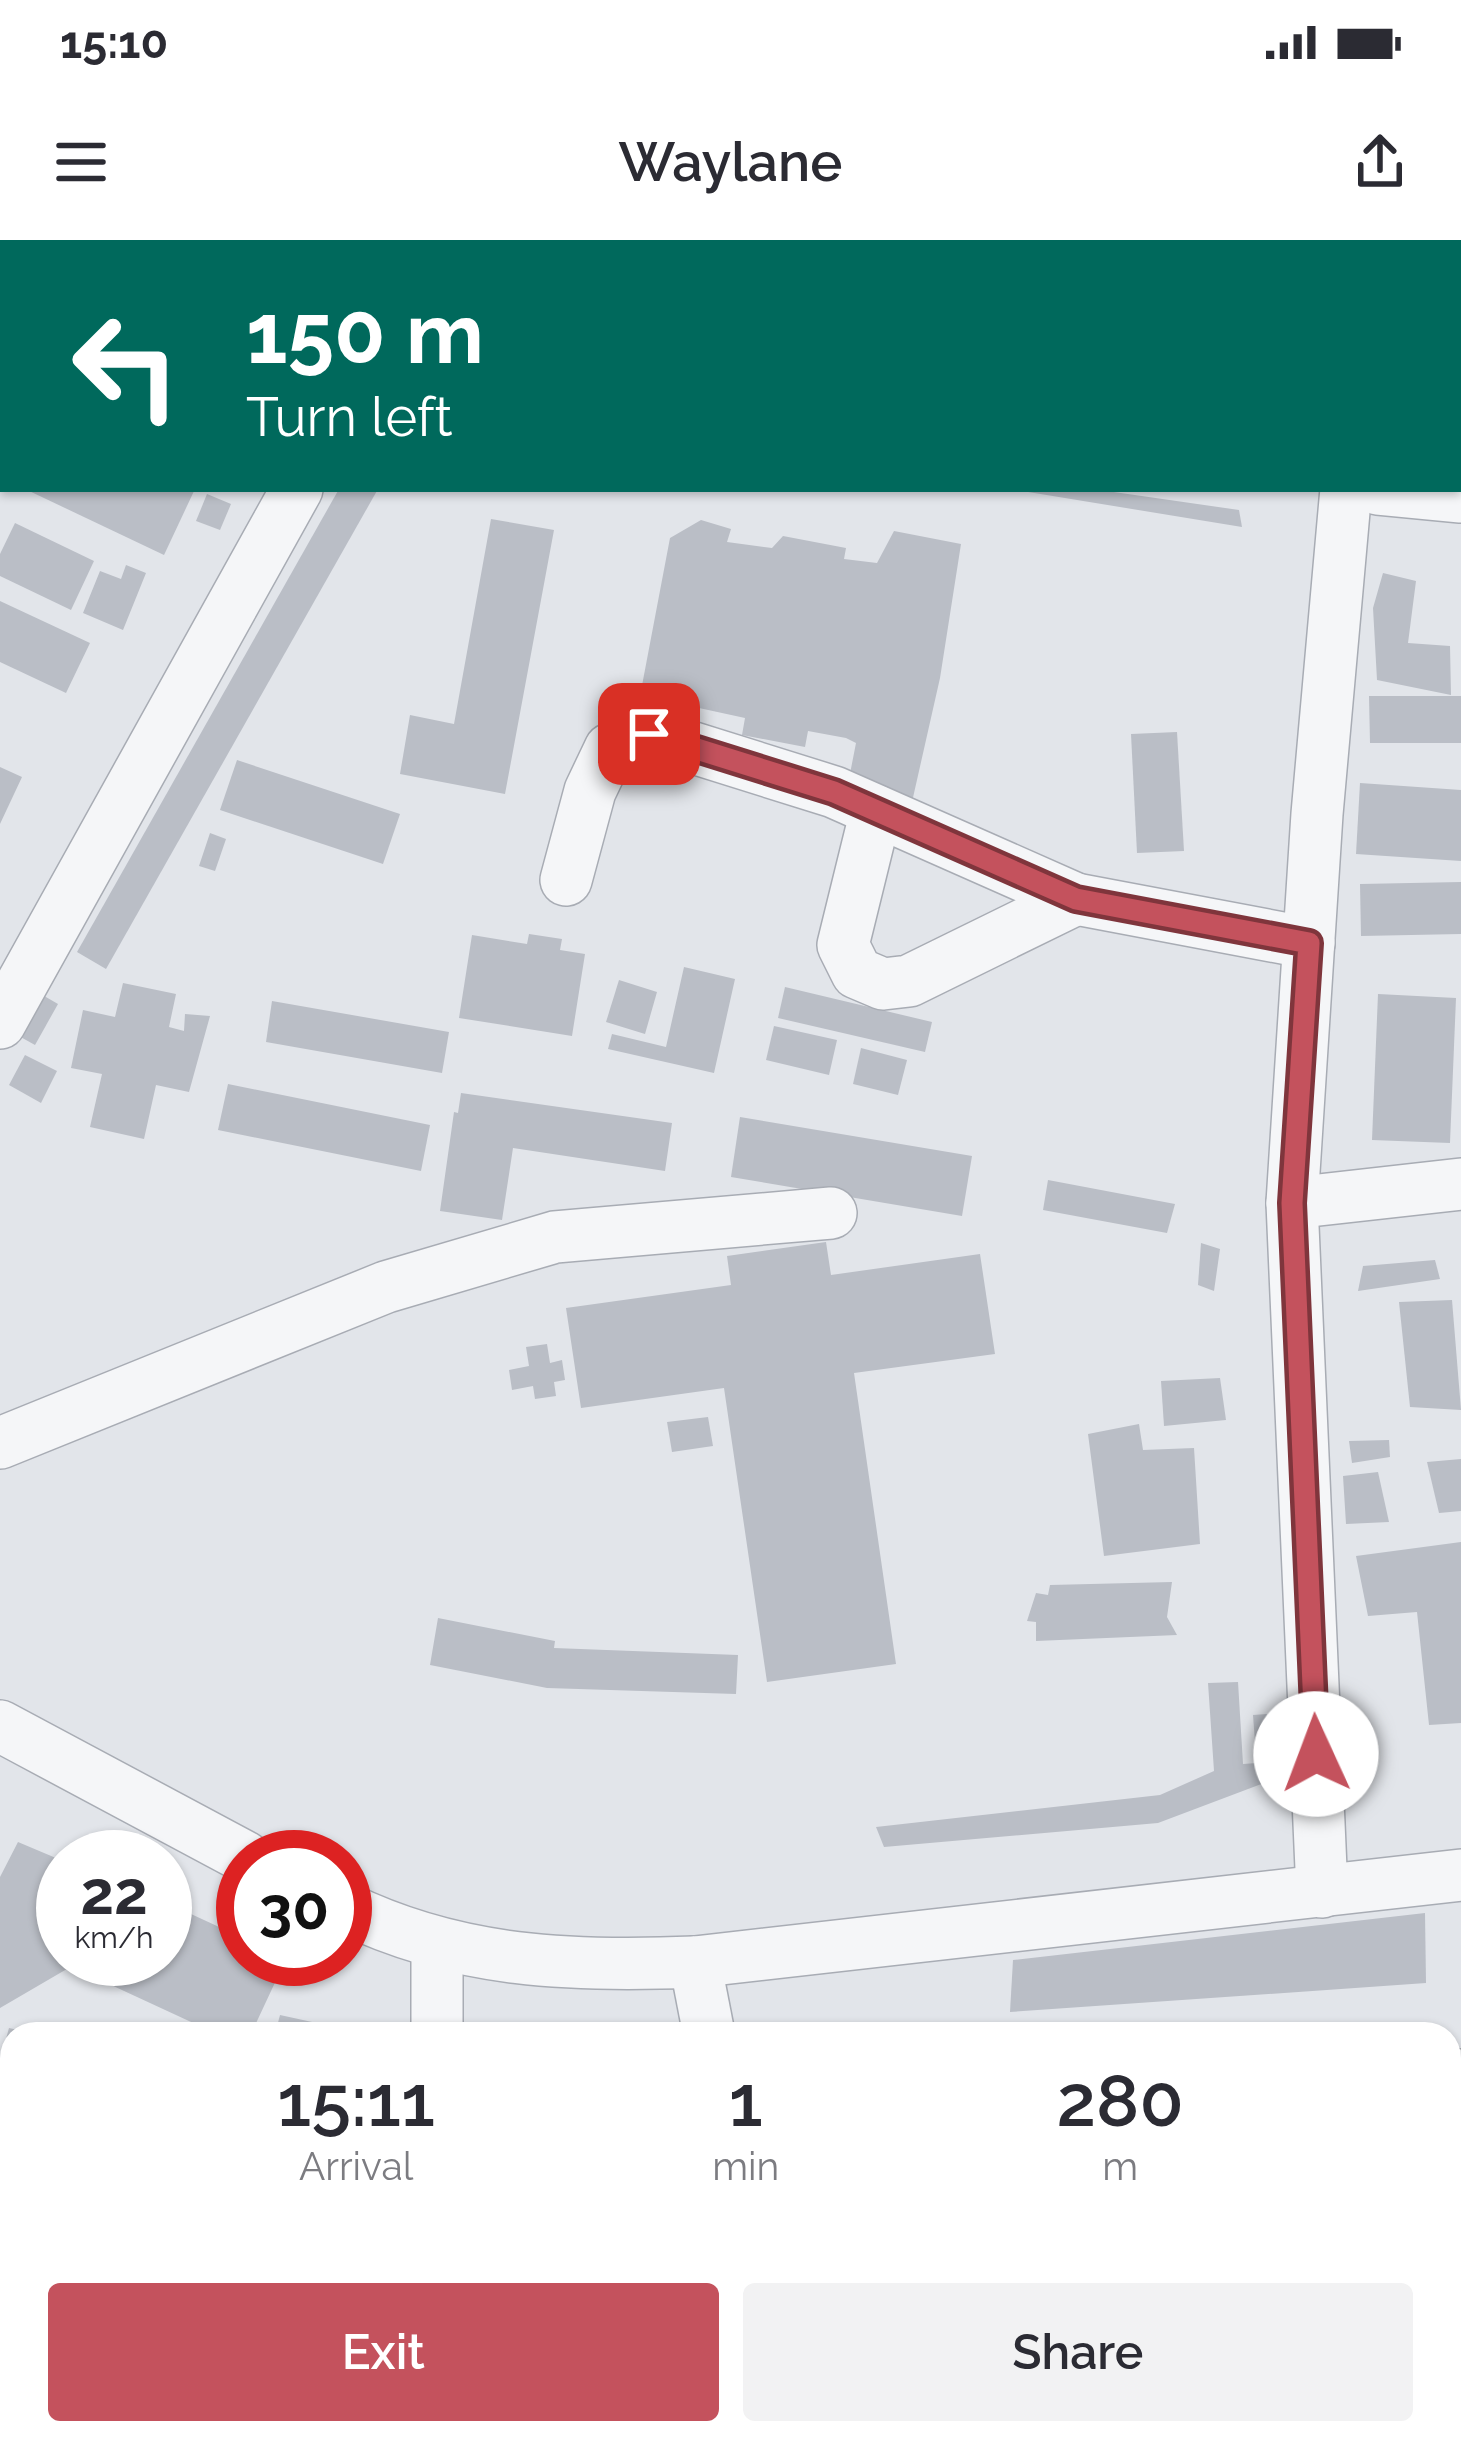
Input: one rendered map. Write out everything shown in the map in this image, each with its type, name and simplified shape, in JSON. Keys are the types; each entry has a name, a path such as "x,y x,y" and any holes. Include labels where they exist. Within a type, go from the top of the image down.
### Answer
{"street":[{"path":"0,1023 294,492"},
{"path":"1322,1892 1292,1203 1346,492"},
{"path":"1409,492 1461,497"},
{"path":"566,880 590,790 610,749 649,734 876,811 1076,899 1309,943"},
{"path":"876,811 843,945 857,973 883,984 909,981 1076,899"},
{"path":"1292,1203 1461,1184"},
{"path":"0,1443 386,1287 555,1237 831,1213"},
{"path":"0,1726 216,1841"},
{"path":"372,1919 437,1944 502,1960 584,1966 694,1962 1461,1875"},
{"path":"437,1944 437,2022"},
{"path":"694,1962 706,2022"}],"building":[{"path":"31,492 194,492 164,555"},
{"path":"337,492 376,492 106,969 77,952"},
{"path":"1028,492 1114,492 1239,510 1242,527"},
{"path":"207,494 231,504 220,530 196,521"},
{"path":"491,519 554,530 505,794 400,774 410,715 454,724"},
{"path":"701,520 731,529 727,542 772,548 783,536 846,548 844,559 877,563 894,531 961,544 940,678 912,802 847,789 856,743 846,738 808,731 805,747 742,735 745,718 699,708 696,727 663,721 668,701 640,696 670,538"},
{"path":"15,523 94,561 71,610 0,576 0,554"},
{"path":"126,565 146,573 123,630 83,613 100,571 121,579"},
{"path":"1383,573 1416,581 1408,643 1450,646 1451,695 1377,680 1373,608"},
{"path":"0,601 90,643 66,693 0,662"},
{"path":"1369,696 1461,696 1461,743 1370,743"},
{"path":"1177,732 1184,851 1137,853 1131,734"},
{"path":"237,760 400,814 383,864 220,810"},
{"path":"0,767 22,777 0,824"},
{"path":"1360,783 1461,790 1461,861 1356,854"},
{"path":"210,833 226,839 215,871 199,866"},
{"path":"1461,882 1461,934 1361,936 1360,884"},
{"path":"529,934 562,939 560,950 585,954 572,1036 459,1018 472,935 527,944"},
{"path":"684,967 735,979 714,1073 608,1049 612,1034 666,1047"},
{"path":"619,980 657,992 645,1034 606,1022"},
{"path":"123,983 176,994 169,1027 184,1031 185,1014 210,1016 189,1092 156,1085 144,1139 90,1127 102,1074 71,1068 83,1010 115,1017"},
{"path":"785,987 932,1022 925,1052 778,1018"},
{"path":"39,993 58,1004 35,1045 17,1035"},
{"path":"1378,994 1456,998 1450,1143 1372,1140"},
{"path":"272,1001 449,1032 442,1073 266,1042"},
{"path":"774,1026 837,1040 829,1075 766,1060"},
{"path":"861,1048 907,1060 898,1095 853,1084"},
{"path":"25,1055 57,1071 41,1103 9,1085"},
{"path":"228,1084 430,1125 421,1171 218,1130"},
{"path":"461,1093 672,1123 665,1171 513,1148 502,1220 440,1211"},
{"path":"740,1117 972,1156 962,1216 731,1177"},
{"path":"1048,1180 1175,1204 1167,1233 1043,1210"},
{"path":"826,1242 831,1275 980,1254 995,1354 854,1373 896,1664 767,1682 724,1388 581,1408 566,1308 731,1285 727,1256"},
{"path":"1201,1243 1220,1249 1214,1291 1198,1285"},
{"path":"1435,1260 1440,1279 1358,1291 1363,1266"},
{"path":"1452,1300 1461,1410 1410,1407 1399,1302"},
{"path":"547,1344 550,1363 562,1360 565,1380 554,1382 556,1396 535,1399 533,1386 512,1390 509,1370 529,1366 526,1347"},
{"path":"1220,1378 1226,1420 1164,1426 1161,1381"},
{"path":"708,1417 713,1446 672,1452 667,1422"},
{"path":"1139,1424 1143,1450 1194,1448 1200,1544 1104,1556 1088,1434"},
{"path":"1389,1440 1390,1457 1352,1463 1349,1441"},
{"path":"1461,1459 1461,1511 1439,1513 1427,1462"},
{"path":"1378,1472 1389,1522 1346,1524 1343,1476"},
{"path":"1461,1542 1461,1723 1429,1725 1417,1612 1368,1616 1356,1556"},
{"path":"1172,1582 1167,1617 1177,1635 1036,1641 1036,1622 1027,1621 1036,1593 1048,1595 1050,1585"},
{"path":"438,1618 555,1641 554,1648 738,1655 736,1694 547,1688 430,1665"},
{"path":"1238,1682 1243,1764 1257,1763 1264,1783 1158,1823 884,1847 876,1827 1160,1795 1214,1771 1208,1683"},
{"path":"1267,1714 1270,1754 1256,1756 1253,1715"},
{"path":"18,1842 36,1850 38,1986 0,2008 0,1877"},
{"path":"1425,1913 1426,1983 1010,2012 1013,1960"},
{"path":"192,1914 216,1926 216,1986 273,1986 257,2022 191,2022 113,1986 192,1986"},
{"path":"280,2015 312,2022 278,2022"}],"route":[{"path":"649,734 834,792 1076,899 1309,943 1292,1203 1316,1754"}]}
